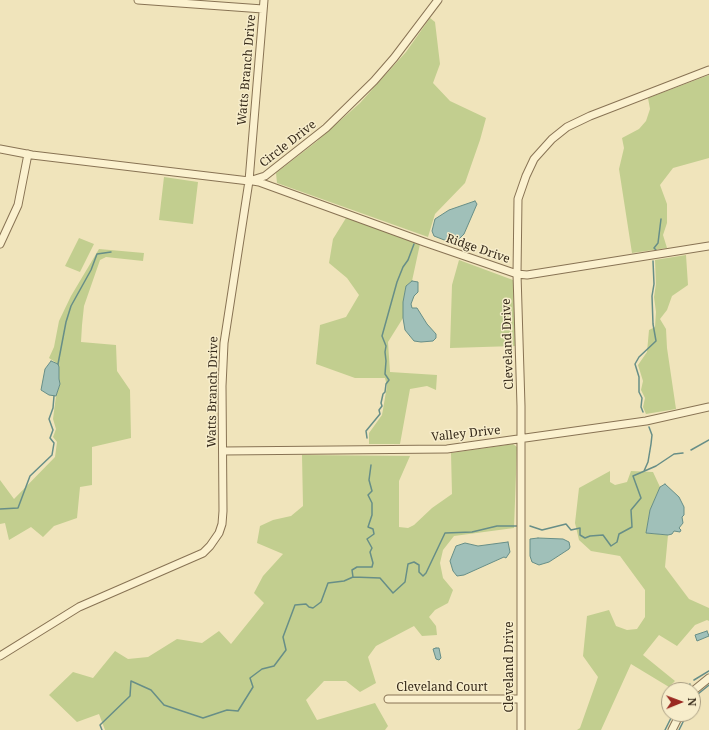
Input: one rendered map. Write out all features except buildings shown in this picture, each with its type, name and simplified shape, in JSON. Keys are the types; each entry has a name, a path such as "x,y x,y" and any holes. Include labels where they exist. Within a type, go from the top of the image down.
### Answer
{"street":[{"path":"138,0 263,9"},
{"name":"Watts Branch Drive","path":"0,656 80,607 115,590 202,553 210,546 219,533 223,518 222,386 224,343 249,181 264,0"},
{"name":"Circle Drive","path":"0,149 28,154 249,181 265,176 321,132 347,109 394,58 438,0"},
{"name":"Cleveland Drive","path":"521,730 522,438 517,274 518,199 526,176 534,160 555,136 567,127 590,116 709,70"},
{"path":"0,244 18,205 28,154"},
{"name":"Ridge Drive","path":"249,181 259,182 517,274 527,275 709,246"},
{"name":"Valley Drive","path":"223,451 447,449 646,420 709,407"},
{"path":"701,684 709,678"},
{"name":"Cleveland Court","path":"388,699 521,699"}],"green space":[{"path":"430,18 435,22 440,64 433,83 450,101 486,118 465,183 435,214 428,237 277,183 276,173 316,142 360,103 406,52"},
{"path":"709,75 709,158 673,168 660,185 667,204 667,223 663,235 667,248 632,253 619,169 624,148 622,138 639,129 646,121 650,109 648,98"},
{"path":"164,177 198,182 193,224 159,220"},
{"path":"346,218 420,244 412,281 406,286 403,302 403,318 388,342 390,372 437,375 436,390 427,386 410,389 400,444 369,444 369,433 382,415 387,386 385,378 355,378 316,364 320,325 346,317 359,295 347,278 329,263 333,239"},
{"path":"79,238 94,244 80,272 65,266"},
{"path":"99,249 144,253 143,261 106,257 100,260 84,306 82,325 81,342 116,345 117,371 130,390 131,438 92,447 92,485 80,487 77,518 54,526 43,537 31,527 9,540 5,523 0,524 0,480 14,499 55,457 57,442 53,437 56,429 53,419 56,396 60,384 58,379 58,364 49,358 54,347 59,321 71,296"},
{"path":"686,255 688,285 672,296 667,310 660,319 666,329 667,348 676,409 646,414 643,407 645,398 641,390 643,381 638,365 647,352 649,330 655,327 655,260"},
{"path":"459,260 513,280 515,346 450,348 452,285"},
{"path":"513,444 517,447 514,528 454,536 443,550 440,563 443,578 453,590 448,603 435,610 429,617 436,626 437,635 422,636 414,626 376,646 368,657 376,683 360,692 346,681 324,681 306,700 317,720 375,703 388,726 385,730 105,730 99,714 77,722 49,695 73,672 93,678 115,651 128,659 148,657 177,639 202,643 219,631 231,644 264,603 254,593 263,576 283,554 257,543 260,526 273,520 291,516 303,506 302,455 410,456 399,481 399,527 408,528 414,525 432,508 452,494 451,453"},
{"path":"610,471 610,482 615,485 627,482 631,471 653,472 660,487 650,510 646,533 668,535 665,567 689,599 709,608 709,621 707,620 695,625 677,646 659,635 643,655 675,681 661,682 631,664 601,730 577,730 580,728 598,677 583,656 587,616 609,610 616,626 627,630 637,629 645,617 645,590 620,556 591,551 579,540 575,523 579,488"}],"water":[{"path":"475,201 477,204 464,234 456,242 452,243 434,236 432,231 435,219 449,210"},
{"path":"412,281 418,282 418,292 414,296 411,304 412,308 417,308 427,324 436,334 436,338 433,341 414,341 405,330 403,302 406,286"},
{"path":"51,361 58,364 59,367 60,384 56,396 49,395 41,390 45,369"},
{"path":"665,484 679,497 684,507 684,515 682,517 683,523 679,528 681,530 680,532 674,531 672,534 668,535 646,533 650,510 660,487"},
{"path":"530,539 563,539 569,542 570,547 549,562 539,565 532,562 530,556"},
{"path":"508,542 510,552 506,558 504,557 464,575 457,576 453,571 450,561 456,546 465,543 478,546"},
{"path":"707,631 709,636 697,641 695,635"},
{"path":"439,648 441,658 439,660 436,659 433,649"}],"waterway":[{"path":"656,250 654,248 658,243 661,219"},
{"path":"367,438 366,431 380,414 379,410 382,406 381,403 383,394 389,380 385,374 386,346 382,336 397,282 414,244"},
{"path":"58,364 66,322 71,306 91,270 97,254 111,252"},
{"path":"643,412 641,407 642,398 639,392 639,377 635,364 639,357 656,341 653,324 653,261"},
{"path":"0,509 18,508 30,476 52,455 54,443 50,438 53,430 49,419 53,408 54,396"},
{"path":"644,471 648,462 651,444 652,435 649,427"},
{"path":"691,450 709,440"},
{"path":"530,526 542,530 566,524 571,530 580,528 580,535 585,538 603,535 611,546 617,542 619,534 632,527 631,510 641,498 633,476 656,466 674,454 683,453"},
{"path":"353,577 352,570 357,567 372,567 373,563 370,552 372,548 367,539 374,534 373,529 368,527 372,515 372,503 368,495 372,491 369,480 371,465"},
{"path":"102,730 100,725 130,696 131,681 151,690 164,705 203,718 227,710 238,711 253,687 250,678 262,669 274,666 286,650 283,637 295,605 306,604 313,608 321,602 328,583 344,581 353,577 380,578 393,593 405,582 408,564 414,562 419,565 419,572 423,576 426,573 445,533 472,532 497,526 518,526"},
{"path":"694,680 709,671"},
{"path":"701,692 709,685"},
{"path":"665,730 669,722"},
{"path":"679,730 683,722"}]}
